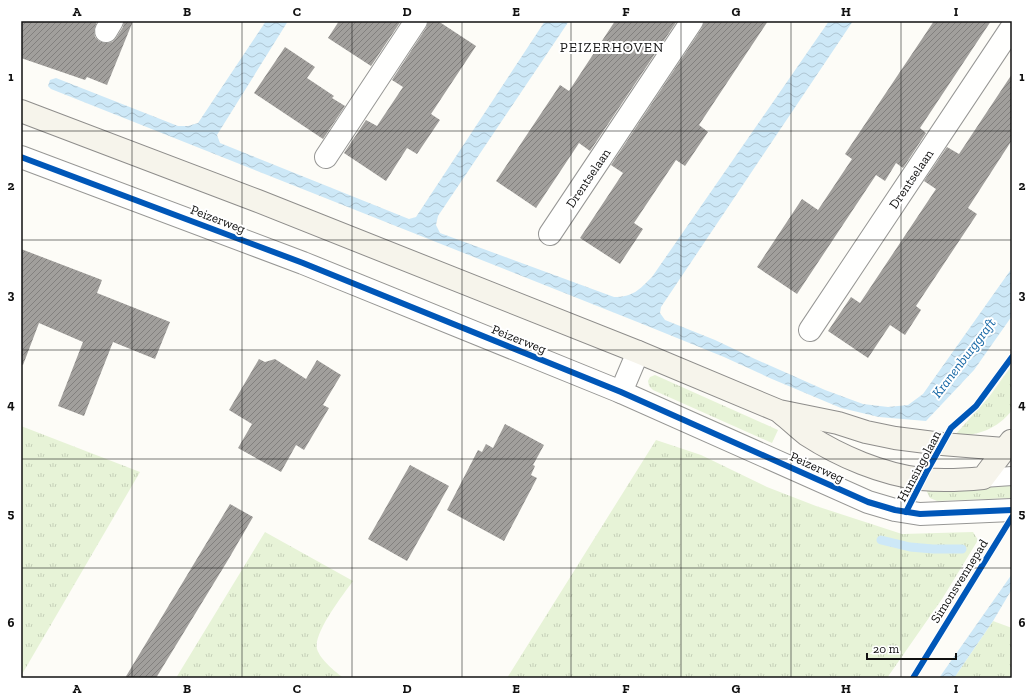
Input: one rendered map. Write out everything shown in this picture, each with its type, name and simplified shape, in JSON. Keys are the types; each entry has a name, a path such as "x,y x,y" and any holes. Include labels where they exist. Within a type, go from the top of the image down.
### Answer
{"street":[{"path":"326,157 416,21"},
{"name":"Drentselaan","path":"550,234 692,21"},
{"name":"Drentselaan","path":"810,330 1012,27"},
{"name":"Peizerweg","path":"21,111 251,198 638,352 779,411 838,423 866,432 895,438 942,444 1009,446"},
{"name":"Peizerweg","path":"21,157 303,263 621,392 868,502 895,510 920,514 1012,510"},
{"path":"621,392 638,352"},
{"name":"Peizerweg","path":"779,411 807,434 836,452 878,469 901,476 923,479 955,480 983,478"},
{"path":"983,478 1009,446"}],"lane":[{"name":"Peizerweg","path":"983,478 1012,476"}],"green space":[{"path":"1012,365 1012,410 994,427 971,435 954,436 989,397"},
{"path":"655,375 778,430 772,443 653,390 649,386 648,381 650,377"},
{"path":"21,426 140,472 21,676"},
{"path":"656,440 701,455 767,487 816,506 902,534 973,532 978,540 942,599 887,678 507,678"},
{"path":"1012,484 1012,498 937,501 930,498 927,492 928,488 965,490"},
{"path":"265,532 353,581 336,604 324,624 317,642 317,649 324,661 344,678 176,678"},
{"path":"993,621 1012,628 1012,678 954,678"}],"water":[{"path":"266,21 288,21 217,135 220,143 409,219 416,217 545,21 569,21 438,216 436,225 440,233 614,297 621,297 635,292 652,277 829,21 853,21 661,307 660,313 665,320 715,340 825,390 863,404 888,407 908,405 923,394 1012,268 1012,316 974,370 926,421 879,417 841,408 724,357 51,89 48,86 50,80 56,78 178,126 188,126 198,123"},
{"path":"1012,574 1012,589 993,621 954,678 939,678"}],"building":[{"path":"21,21 97,21 94,30 95,37 99,41 106,43 112,42 116,38 123,27 124,21 133,21 107,85 87,77 85,80 21,58"},
{"path":"339,21 401,21 371,66 328,38"},
{"path":"428,21 438,21 476,46 431,114 440,120 417,154 407,148 386,181 344,153 366,120 377,126 403,87 392,80 426,28"},
{"path":"615,21 677,21 590,151 579,143 536,208 496,181 560,85 569,91"},
{"path":"704,21 768,21 699,125 708,132 685,166 676,160 634,223 643,229 620,264 580,238 623,173 611,165 702,28"},
{"path":"934,21 991,21 920,128 926,133 903,168 896,163 885,181 876,175 797,294 757,267 802,199 818,210 852,159 845,154"},
{"path":"285,47 315,67 307,78 334,96 332,98 345,106 323,139 254,93"},
{"path":"1012,74 1012,140 968,208 977,214 916,306 921,310 905,335 890,325 868,358 828,331 851,297 860,303 936,189 924,181 947,147 959,154"},
{"path":"21,249 102,280 97,293 170,322 155,359 113,342 84,416 58,406 83,342 39,323 23,365 21,364"},
{"path":"259,359 265,362 275,359 306,379 317,360 341,375 323,405 329,408 304,450 296,445 281,472 238,448 252,424 229,410"},
{"path":"505,424 544,445 533,465 535,466 531,475 537,478 504,541 447,510 478,450 482,452 486,444 493,448"},
{"path":"410,465 449,486 407,561 368,539"},
{"path":"230,504 253,517 228,560 156,678 125,678"}],"waterway":[{"name":"Kranenburggraft","path":"881,540 910,547 962,549"}],"cycle path":[{"name":"Hunsingolaan","path":"21,157 303,263 621,392 868,502 895,510 920,514 1012,510"},
{"name":"Hunsingolaan","path":"906,512 951,428 976,406 1012,357"},
{"name":"Simonsvennepad","path":"913,678 1012,517"}],"district":[{"name":"PEIZERHOVEN","path":"612,47"}]}
